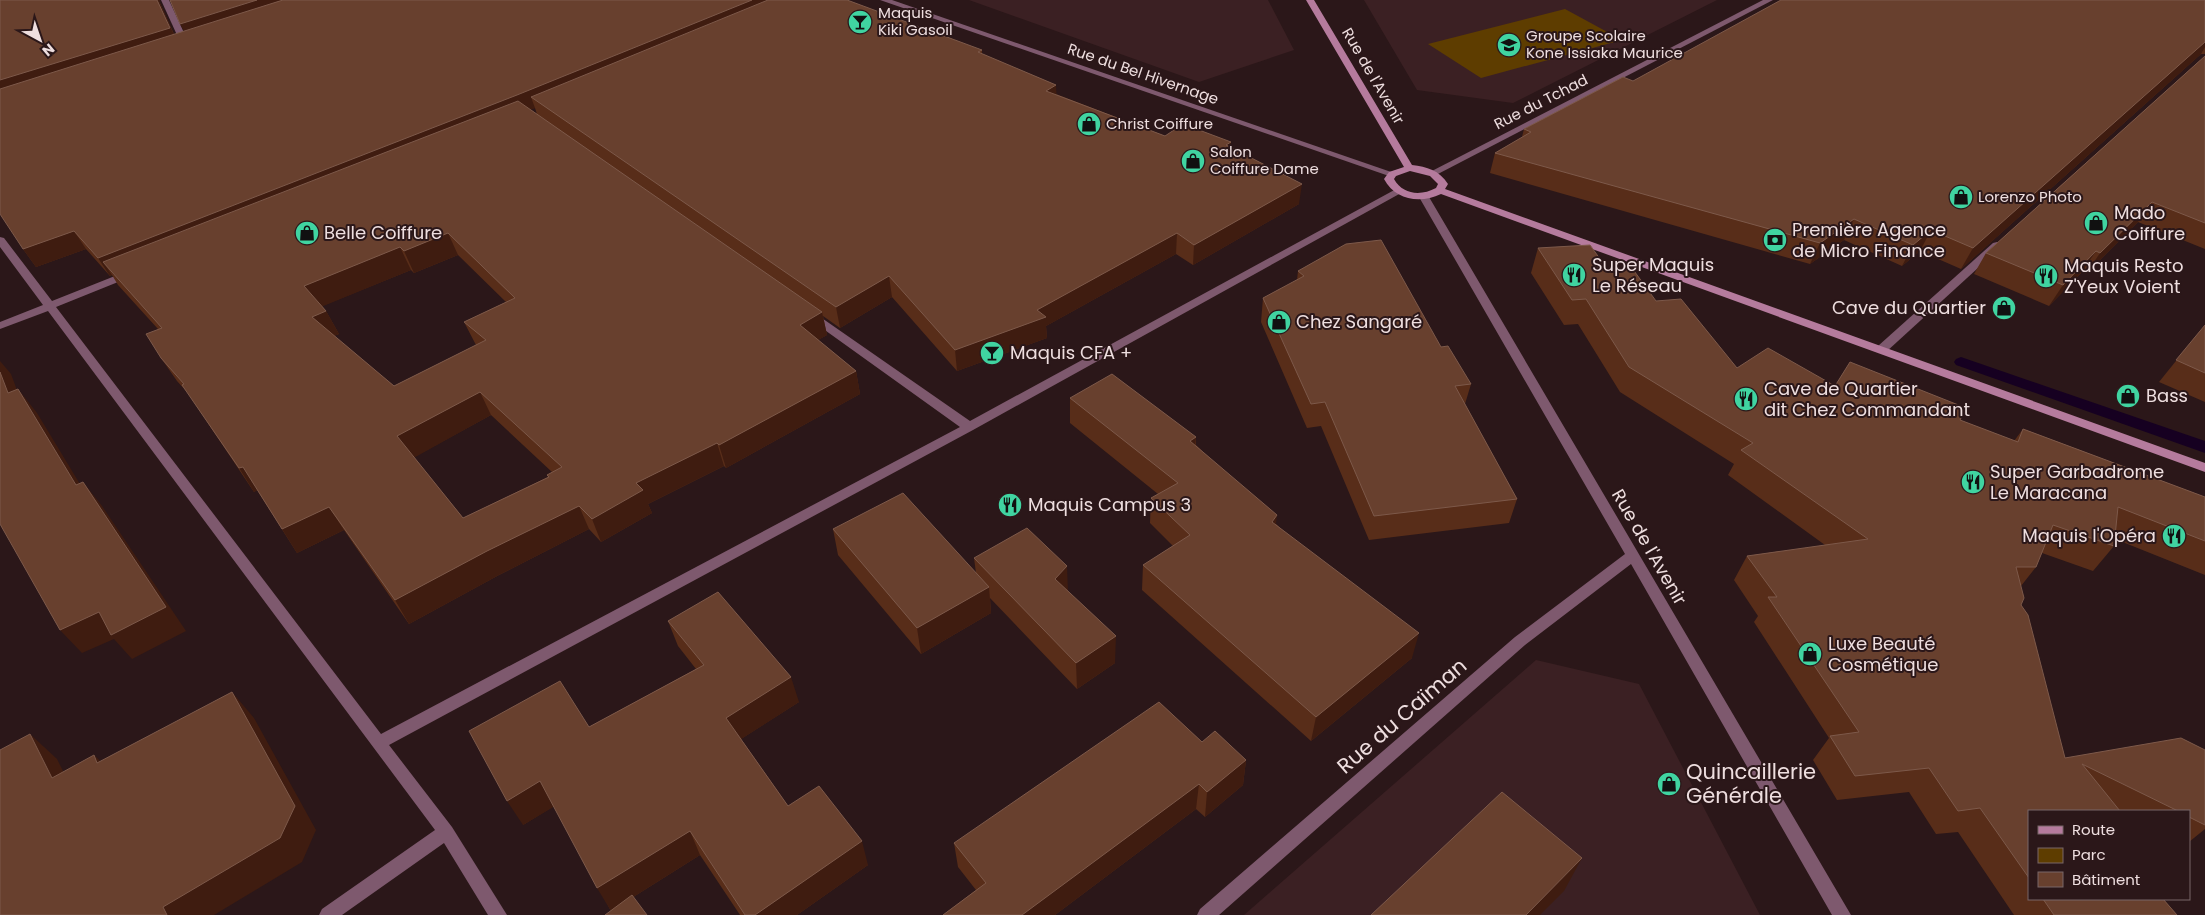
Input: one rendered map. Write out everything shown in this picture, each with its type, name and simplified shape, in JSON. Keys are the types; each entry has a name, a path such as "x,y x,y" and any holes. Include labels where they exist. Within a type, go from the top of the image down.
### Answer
{"street":[{"path":"165,0 186,46"},
{"name":"Rue du Bel Hivernage","path":"884,0 1392,174"},
{"name":"Rue de l'Avenir","path":"1310,0 1409,168"},
{"name":"Rue du Tchad","path":"1433,173 1769,0"},
{"path":"176,49 195,43"},
{"path":"1409,168 1422,169 1433,173 1440,178 1443,184 1440,190 1424,197 1410,196 1391,186 1389,179 1392,174 1409,168"},
{"path":"1440,190 1882,349 2205,468"},
{"path":"378,743 969,427 1398,191"},
{"name":"Rue de l'Avenir","path":"1424,197 1842,915"},
{"path":"1882,349 2007,236"},
{"path":"0,240 446,832 498,915"},
{"path":"0,326 141,269"},
{"path":"800,308 969,427"},
{"name":"Rue du Caïman","path":"1206,915 1520,642 1632,556"},
{"path":"328,915 446,832"}],"shaded area":[{"path":"969,0 1268,0 1294,50 1199,82"},
{"name":"Groupe Scolaire Kone Issiaka Maurice","path":"1364,0 1717,0 1513,103 1417,90"},
{"path":"1536,660 1639,684 1760,915 1244,915"}],"green space":[{"path":"1565,9 1622,40 1481,78 1428,44"}],"building":[{"path":"0,0 157,0 170,28 0,80"},
{"path":"170,0 257,0 180,24"},
{"path":"283,0 752,0 517,95 98,258 74,231 23,249 0,214 0,89"},
{"path":"768,0 847,0 982,50 978,52 1056,85 1046,91 1165,136 1183,124 1231,142 1226,145 1302,184 1194,245 1177,233 1037,310 1046,317 955,350 889,276 836,307 531,97"},
{"path":"1781,0 2205,0 2205,42 1973,248 1931,230 1913,245 1854,219 1820,243 1495,153 1531,132 1524,129 1623,77 1633,81"},
{"path":"2205,56 2205,223 2152,202 2100,253 2096,251 2063,285 1986,253"},
{"path":"518,101 822,312 800,325 856,371 719,445 717,443 636,483 643,490 592,519 579,506 487,551 395,600 329,507 282,529 243,467 239,468 182,385 184,384 161,358 146,334 162,328 103,262","holes":["448,233 515,298 464,322 486,340 394,386 312,317 326,311 304,286 400,247 404,251","480,392 562,467 547,475 549,477 463,518 397,436"]},
{"path":"1381,240 1441,347 1448,346 1471,384 1455,386 1517,499 1374,516 1325,402 1311,404 1263,298 1304,276 1298,271 1346,244"},
{"path":"1590,245 1608,270 1632,268 1656,301 1681,299 1737,368 1768,348 1835,386 1850,362 1966,408 1960,420 2018,442 2023,429 2205,497 2205,541 2118,507 2114,546 2053,525 2036,567 2016,567 2024,598 2021,605 2028,615 2065,758 2181,738 2205,750 2205,825 2190,818 2190,810 2176,810 2082,764 2119,810 2028,810 2028,877 1980,808 1958,811 1929,768 1855,776 1830,736 1859,732 1768,597 1777,597 1747,556 1868,539 1741,450 1753,443 1629,367 1586,299 1572,300 1538,248"},
{"path":"2205,325 2205,373 2176,360"},
{"path":"0,372 8,393 18,389 76,485 83,482 166,607 111,635 99,612 60,630 0,524"},
{"path":"1112,374 1196,437 1190,441 1277,515 1272,522 1419,633 1316,717 1143,565 1190,535 1151,498 1178,483 1070,398"},
{"path":"903,493 989,587 917,628 833,529"},
{"path":"1027,528 1067,566 1055,579 1116,636 1076,663 974,558"},
{"path":"718,592 791,677 726,718 788,806 819,786 862,841 755,915 745,915 690,831 597,888 540,781 507,801 469,731 560,681 589,727 704,665 668,621"},
{"path":"232,692 295,806 280,838 163,907 167,915 0,915 0,750 30,734 52,778 94,755 97,763"},
{"path":"1159,702 1202,742 1215,731 1246,760 1207,792 1199,784 1022,915 943,915 986,883 954,843"},
{"path":"1502,792 1582,858 1526,915 1371,915"},
{"path":"632,895 647,915 605,915"},
{"path":"2044,900 2164,900 2177,915 2054,915"}],"waterway":[{"path":"1961,362 2205,447"}],"place":[{"name":"Maquis Kiki Gasoil","path":"860,22"},
{"name":"Groupe Scolaire Kone Issiaka Maurice","path":"1509,45"},
{"name":"Christ Coiffure","path":"1089,124"},
{"name":"Salon Coiffure Dame","path":"1193,161"},
{"name":"Lorenzo Photo","path":"1961,197"},
{"name":"Mado Coiffure","path":"2096,223"},
{"name":"Belle Coiffure","path":"307,233"},
{"name":"Première Agence de Micro Finance","path":"1775,240"},
{"name":"Super Maquis Le Réseau","path":"1574,275"},
{"name":"Maquis Resto Z'Yeux Voient","path":"2046,276"},
{"name":"Cave du Quartier","path":"2004,308"},
{"name":"Chez Sangaré","path":"1279,322"},
{"name":"Maquis CFA +","path":"992,353"},
{"name":"Bass","path":"2128,396"},
{"name":"Cave de Quartier dit Chez Commandant","path":"1746,399"},
{"name":"Super Garbadrome Le Maracana","path":"1973,482"},
{"name":"Maquis Campus 3","path":"1010,505"},
{"name":"Maquis l'Opéra","path":"2174,536"},
{"name":"Luxe Beauté Cosmétique","path":"1810,654"},
{"name":"Quincaillerie Générale","path":"1669,784"}]}
